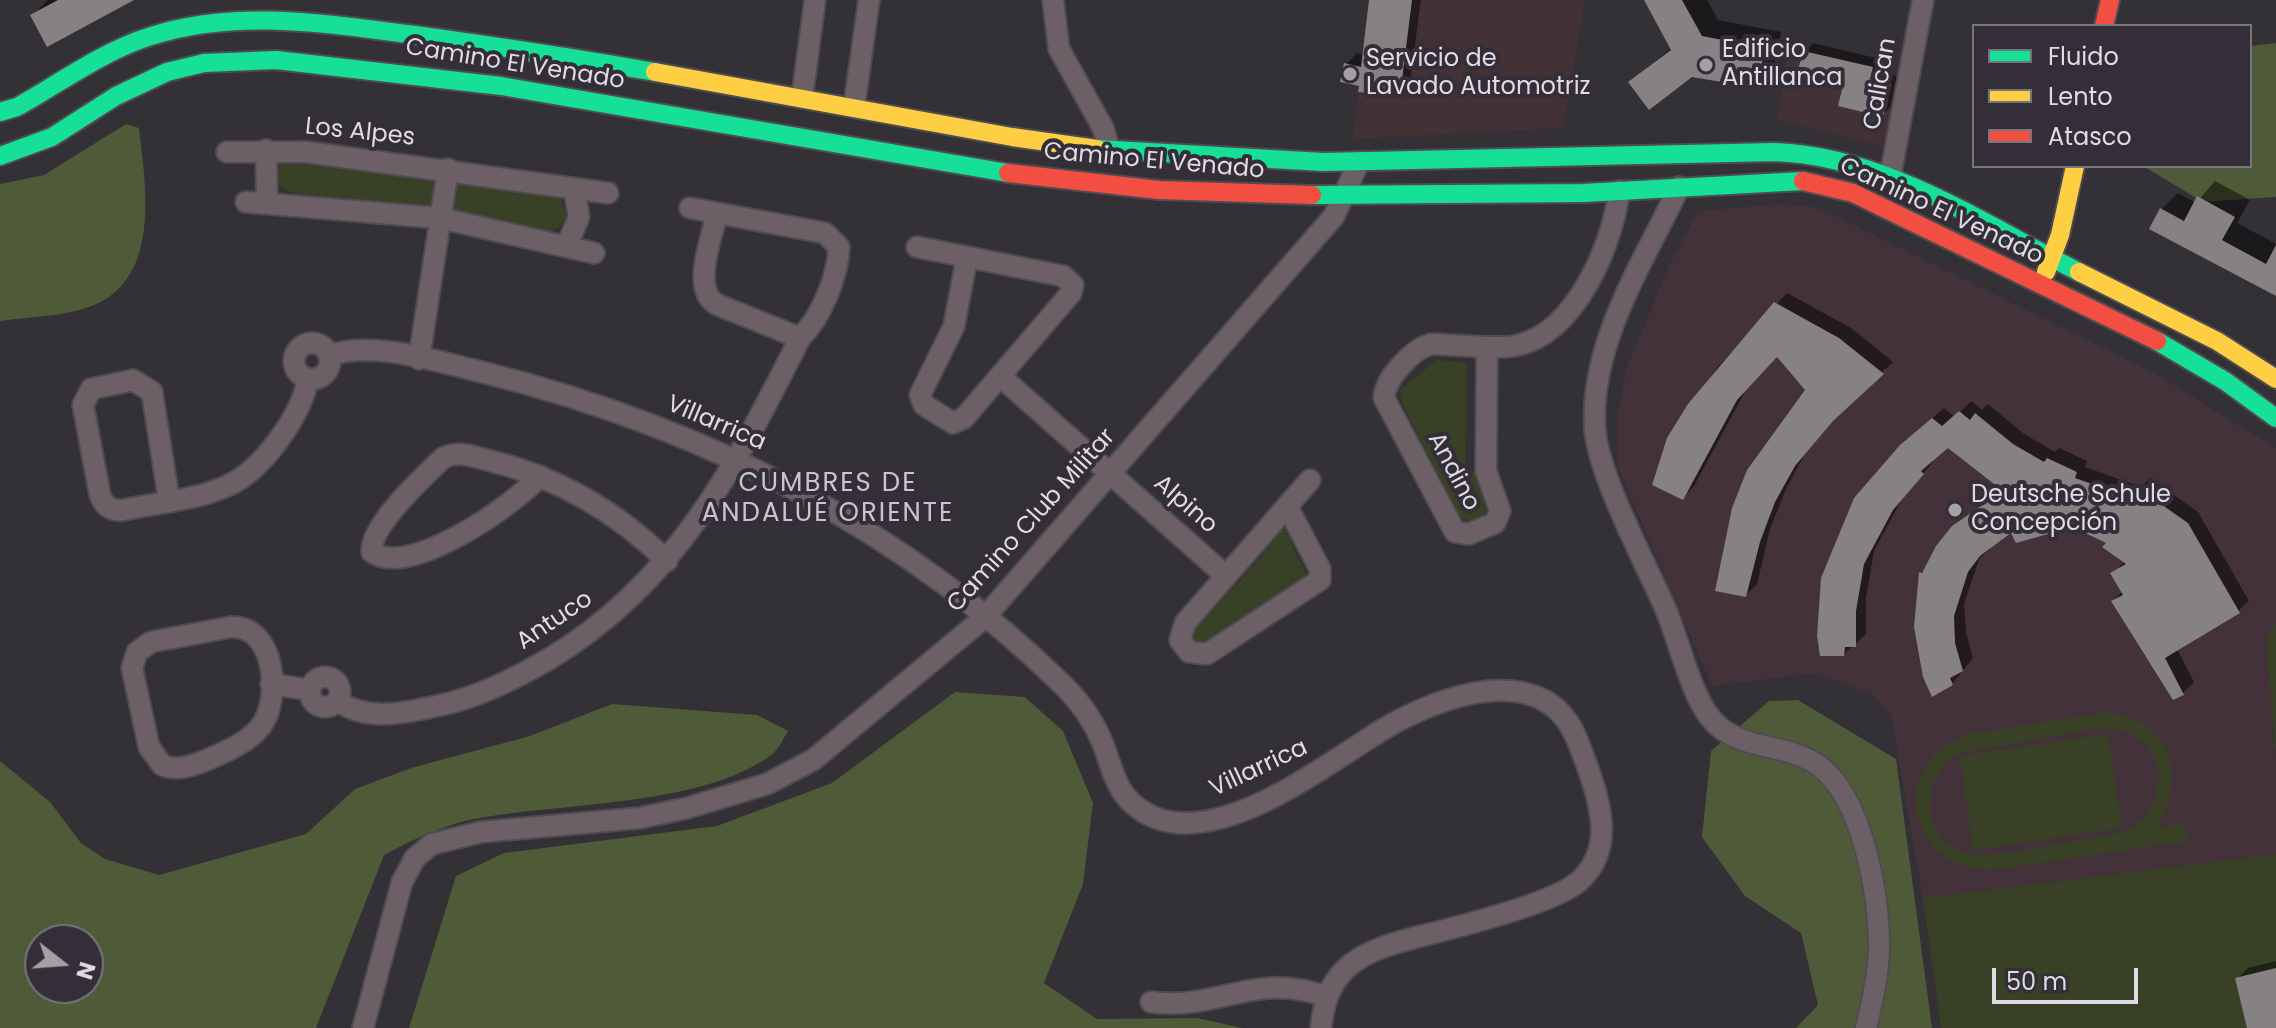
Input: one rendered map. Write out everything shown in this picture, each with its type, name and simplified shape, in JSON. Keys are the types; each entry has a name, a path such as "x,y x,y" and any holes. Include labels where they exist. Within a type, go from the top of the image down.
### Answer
{"street":[{"path":"802,98 815,0"},
{"path":"854,107 869,0"},
{"path":"1053,0 1062,58 1103,128 1110,151"},
{"name":"Calican","path":"1890,177 1923,0"},
{"path":"2104,24 2110,0"},
{"name":"Camino El Venado","path":"0,112 17,107 129,45 172,30 206,23 316,20 507,47 1110,151 1359,162 1789,152 1837,157 1890,177 2054,258 2217,341 2276,379"},
{"path":"501,86 507,47"},
{"name":"Camino El Venado","path":"0,156 52,137 150,78 204,63 308,61 501,86 1070,182 1195,192 1344,197 1619,191 1782,179 1836,187 2039,284 2186,357 2276,418"},
{"path":"266,150 256,202 440,218 594,253"},
{"name":"Los Alpes","path":"227,152 266,150 448,169 608,193"},
{"name":"Camino Club Militar","path":"363,1028 402,882 415,858 432,844 481,832 640,818 713,802 767,784 813,760 850,732 985,617 1334,216 1359,162"},
{"path":"2039,284 2054,258 2075,168"},
{"path":"419,359 448,169"},
{"path":"1679,187 1603,354 1595,431 1604,468 1673,627 1704,710 1717,725 1733,736 1794,753 1820,766 1858,820 1879,949 1866,1028"},
{"path":"567,245 579,217 574,188"},
{"name":"Andino","path":"1487,347 1486,471 1500,511 1495,523 1461,535 1455,532 1384,394 1413,354 1425,346 1518,345 1541,335 1580,294 1601,264 1616,220 1619,191"},
{"path":"690,208 717,213 704,282 707,297 718,305 800,338"},
{"name":"Antuco","path":"271,684 310,690 317,679 331,677 340,687 338,701 359,712 385,715 446,705 485,691 535,667 586,634 629,599 667,561 705,512 800,338 810,326 835,274 839,247 825,233 717,213"},
{"path":"917,247 1063,276 1073,282 1071,293 1000,376 957,422 949,422 920,399 922,388 954,326 967,257"},
{"name":"Villarrica","path":"308,379 295,368 294,357 300,347 317,344 329,355 363,350 419,359 587,401 736,459 870,531 985,617 1062,684 1086,711 1118,785 1129,800 1157,819 1179,824 1204,822 1257,803 1321,771 1397,722 1455,699 1501,690 1526,690 1546,699 1563,713 1578,740 1601,821 1599,851 1586,873 1558,895 1374,948 1345,969 1327,997 1321,1028"},
{"path":"169,500 152,392 133,380 96,386 88,393 83,405 102,501 118,510 169,500 216,490 243,476 292,420 308,379 324,375 329,366 329,355"},
{"name":"Alpino","path":"1000,376 1226,576"},
{"path":"540,476 497,515 456,537 399,557 382,558 372,552 371,543 381,526 449,454 464,454 540,476 600,506 667,561"},
{"path":"1287,506 1320,569 1320,580 1207,654 1192,654 1180,640 1183,627 1226,576 1287,506 1310,480"},
{"path":"243,627 262,643 271,684 269,711 252,735 203,761 181,768 168,768 156,760 149,747 133,659 143,645 151,642 243,627"},
{"path":"1151,1002 1192,1004 1254,987 1282,986 1301,987 1327,997"}],"shaded area":[{"path":"1369,0 1585,0 1563,128 1353,139"},
{"path":"1790,44 1898,75 1883,147 1777,119"},
{"name":"Deutsche Schule Concepción","path":"1781,204 1810,206 1834,215 2154,373 2276,448 2276,623 2266,641 2276,759 2276,854 1923,898 1891,714 1872,694 1816,673 1712,686 1617,465 1617,419 1627,367 1670,263 1698,211"}],"green space":[{"path":"2276,43 2276,197 2203,202 2146,168 2252,168 2252,46"},
{"path":"126,124 139,128 145,219 136,263 125,282 97,304 56,315 0,321 0,184 44,175"},
{"path":"283,162 552,192 559,194 567,217 558,228 548,231 394,203 292,193 277,184 276,174"},
{"path":"1436,360 1467,363 1465,473 1475,472 1486,511 1469,522 1459,516 1402,403 1400,391"},
{"path":"1279,530 1286,531 1306,574 1304,582 1211,641 1196,643 1191,637 1191,628 1204,609 1211,612 1265,553 1261,546"},
{"path":"2276,623 2276,759 2266,641"},
{"path":"955,692 1025,697 1063,731 1093,803 1083,884 1044,983 1097,1019 1197,1018 1242,1028 409,1028 456,876 504,853 717,826 832,783"},
{"path":"1798,700 1896,759 1932,1028 1796,1028 1818,1005 1801,933 1745,896 1702,837 1711,751 1769,701"},
{"path":"612,704 757,715 788,731 770,756 739,773 704,785 625,801 469,820 436,830 384,855 316,1028 0,1028 0,761 50,802 81,843 105,859 159,875 306,834 355,789 411,768 530,736"},
{"path":"2107,712 2129,717 2147,726 2160,738 2168,753 2172,769 2171,788 2158,827 2185,824 2188,841 1993,870 1964,866 1941,853 1925,835 1917,812 1917,789 1926,766 1943,747 1970,734","holes":["2098,728 2121,731 2139,739 2151,752 2158,767 2159,784 2154,802 2142,818 2125,832 1990,854 1956,849 1943,840 1934,824 1930,802 1935,780 1948,762 1961,753"]},
{"path":"2108,734 2122,828 1973,850 1960,756"},
{"path":"2276,854 2276,1028 1941,1028 1923,898"}],"building":[{"path":"58,0 134,0 47,47 30,15"},
{"path":"1369,0 1412,0 1400,96 1358,92 1359,86 1340,82 1344,63 1361,67"},
{"name":"Edificio Antillanca","path":"1644,0 1682,0 1702,36 1765,48 1757,88 1692,77 1649,110 1628,82 1671,50"},
{"path":"1803,51 1873,67 1870,79 1891,84 1883,117 1838,106 1844,81 1798,70"},
{"path":"2197,196 2235,217 2222,240 2266,264 2276,245 2276,296 2149,229 2160,208 2184,221"},
{"path":"1774,302 1839,338 1884,374 1833,421 1795,466 1775,502 1760,542 1746,597 1715,591 1732,508 1747,470 1805,390 1777,357 1737,400 1683,500 1652,485 1667,438 1688,404"},
{"path":"1959,411 1970,420 1975,413 2013,444 2044,462 2047,458 2077,472 2075,478 2132,498 2138,488 2188,523 2240,613 2165,658 2184,695 2173,700 2111,601 2123,595 2110,573 2126,564 2102,547 2106,543 2083,532 2048,527 2048,534 2016,543 2011,533 1980,556 1968,572 1954,616 1955,643 1963,671 1950,678 1953,685 1932,697 1923,677 1914,627 1919,572 1922,573 1936,546 1952,526 2003,491 1948,448 1921,471 1924,474 1893,510 1864,564 1856,611 1856,647 1845,647 1844,656 1820,656 1817,636 1821,578 1854,498 1900,445 1932,418 1942,426"},
{"path":"2276,968 2276,1028 2247,1028 2235,978"}],"traffic: fast":[{"path":"0,112 17,107 133,42 184,27 217,22 316,23 655,72"},
{"path":"0,156 52,137 116,96 167,72 204,63 276,60 501,86 1008,173"},
{"path":"1097,149 1323,162 1775,152 1816,156 1894,179 1970,214 2079,272"},
{"path":"1312,195 1583,193 1803,181"},
{"path":"2157,341 2225,381 2276,418"}],"traffic: slow":[{"path":"655,72 1012,137 1097,149"},
{"path":"2046,272 2060,235 2075,168"},
{"path":"2079,272 2217,341 2276,379"}],"traffic: jam":[{"path":"2104,24 2110,0"},
{"path":"1008,173 1159,190 1312,195"},
{"path":"1803,181 1853,193 2157,341"}],"place":[{"name":"Edificio Antillanca","path":"1706,65"},
{"name":"Servicio de Lavado Automotriz","path":"1350,74"},
{"name":"Deutsche Schule Concepción","path":"1955,510"}],"district":[{"name":"CUMBRES DE ANDALUÉ ORIENTE","path":"828,499"}]}
